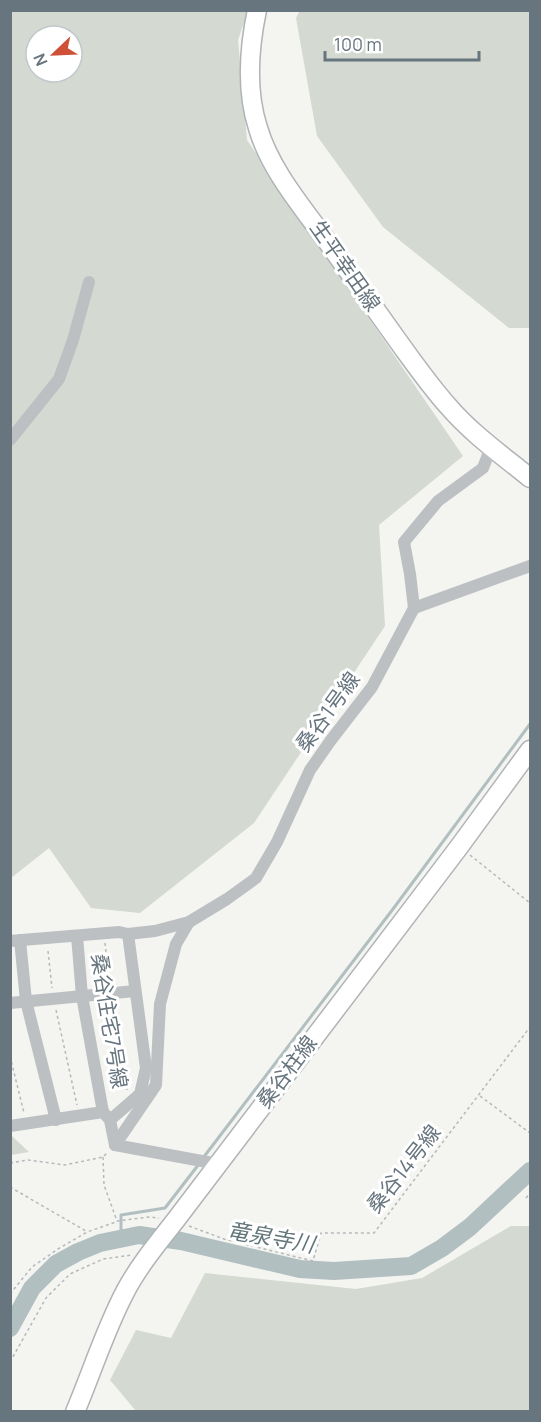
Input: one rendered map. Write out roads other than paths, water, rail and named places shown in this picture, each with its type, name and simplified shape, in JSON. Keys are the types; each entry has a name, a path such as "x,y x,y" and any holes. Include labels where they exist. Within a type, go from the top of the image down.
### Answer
{"main road":[{"name":"生平幸田線","path":"257,10 250,63 252,99 257,128 268,155 422,373 448,406 491,447 531,478"},
{"name":"桑谷柱線","path":"75,1412 113,1317 132,1280 148,1256 530,754"}],"street":[{"path":"10,440 59,379 73,340 89,282"},
{"path":"491,447 483,468 438,501 404,542 414,608 531,566"},
{"name":"桑谷1号線","path":"189,922 256,878 277,842 310,770 372,687 414,608"},
{"path":"56,1120 26,1001 15,940 119,932 128,934 155,931 189,922"},
{"path":"189,922 176,944 160,1004 156,1085 115,1145 218,1164"},
{"path":"10,1126 80,1116 106,1116 140,1094 146,1068 128,934"},
{"name":"桑谷住宅7号線","path":"77,936 82,996 106,1116 115,1145"},
{"path":"10,1003 135,991"}],"waterway":[{"path":"203,1158 393,909 530,724"},
{"path":"121,1239 121,1215 165,1208 199,1164"},
{"name":"竜泉寺川","path":"10,1328 32,1288 56,1264 100,1243 139,1235 181,1241 300,1269 334,1271 411,1266 442,1248 470,1227 530,1171"}]}
